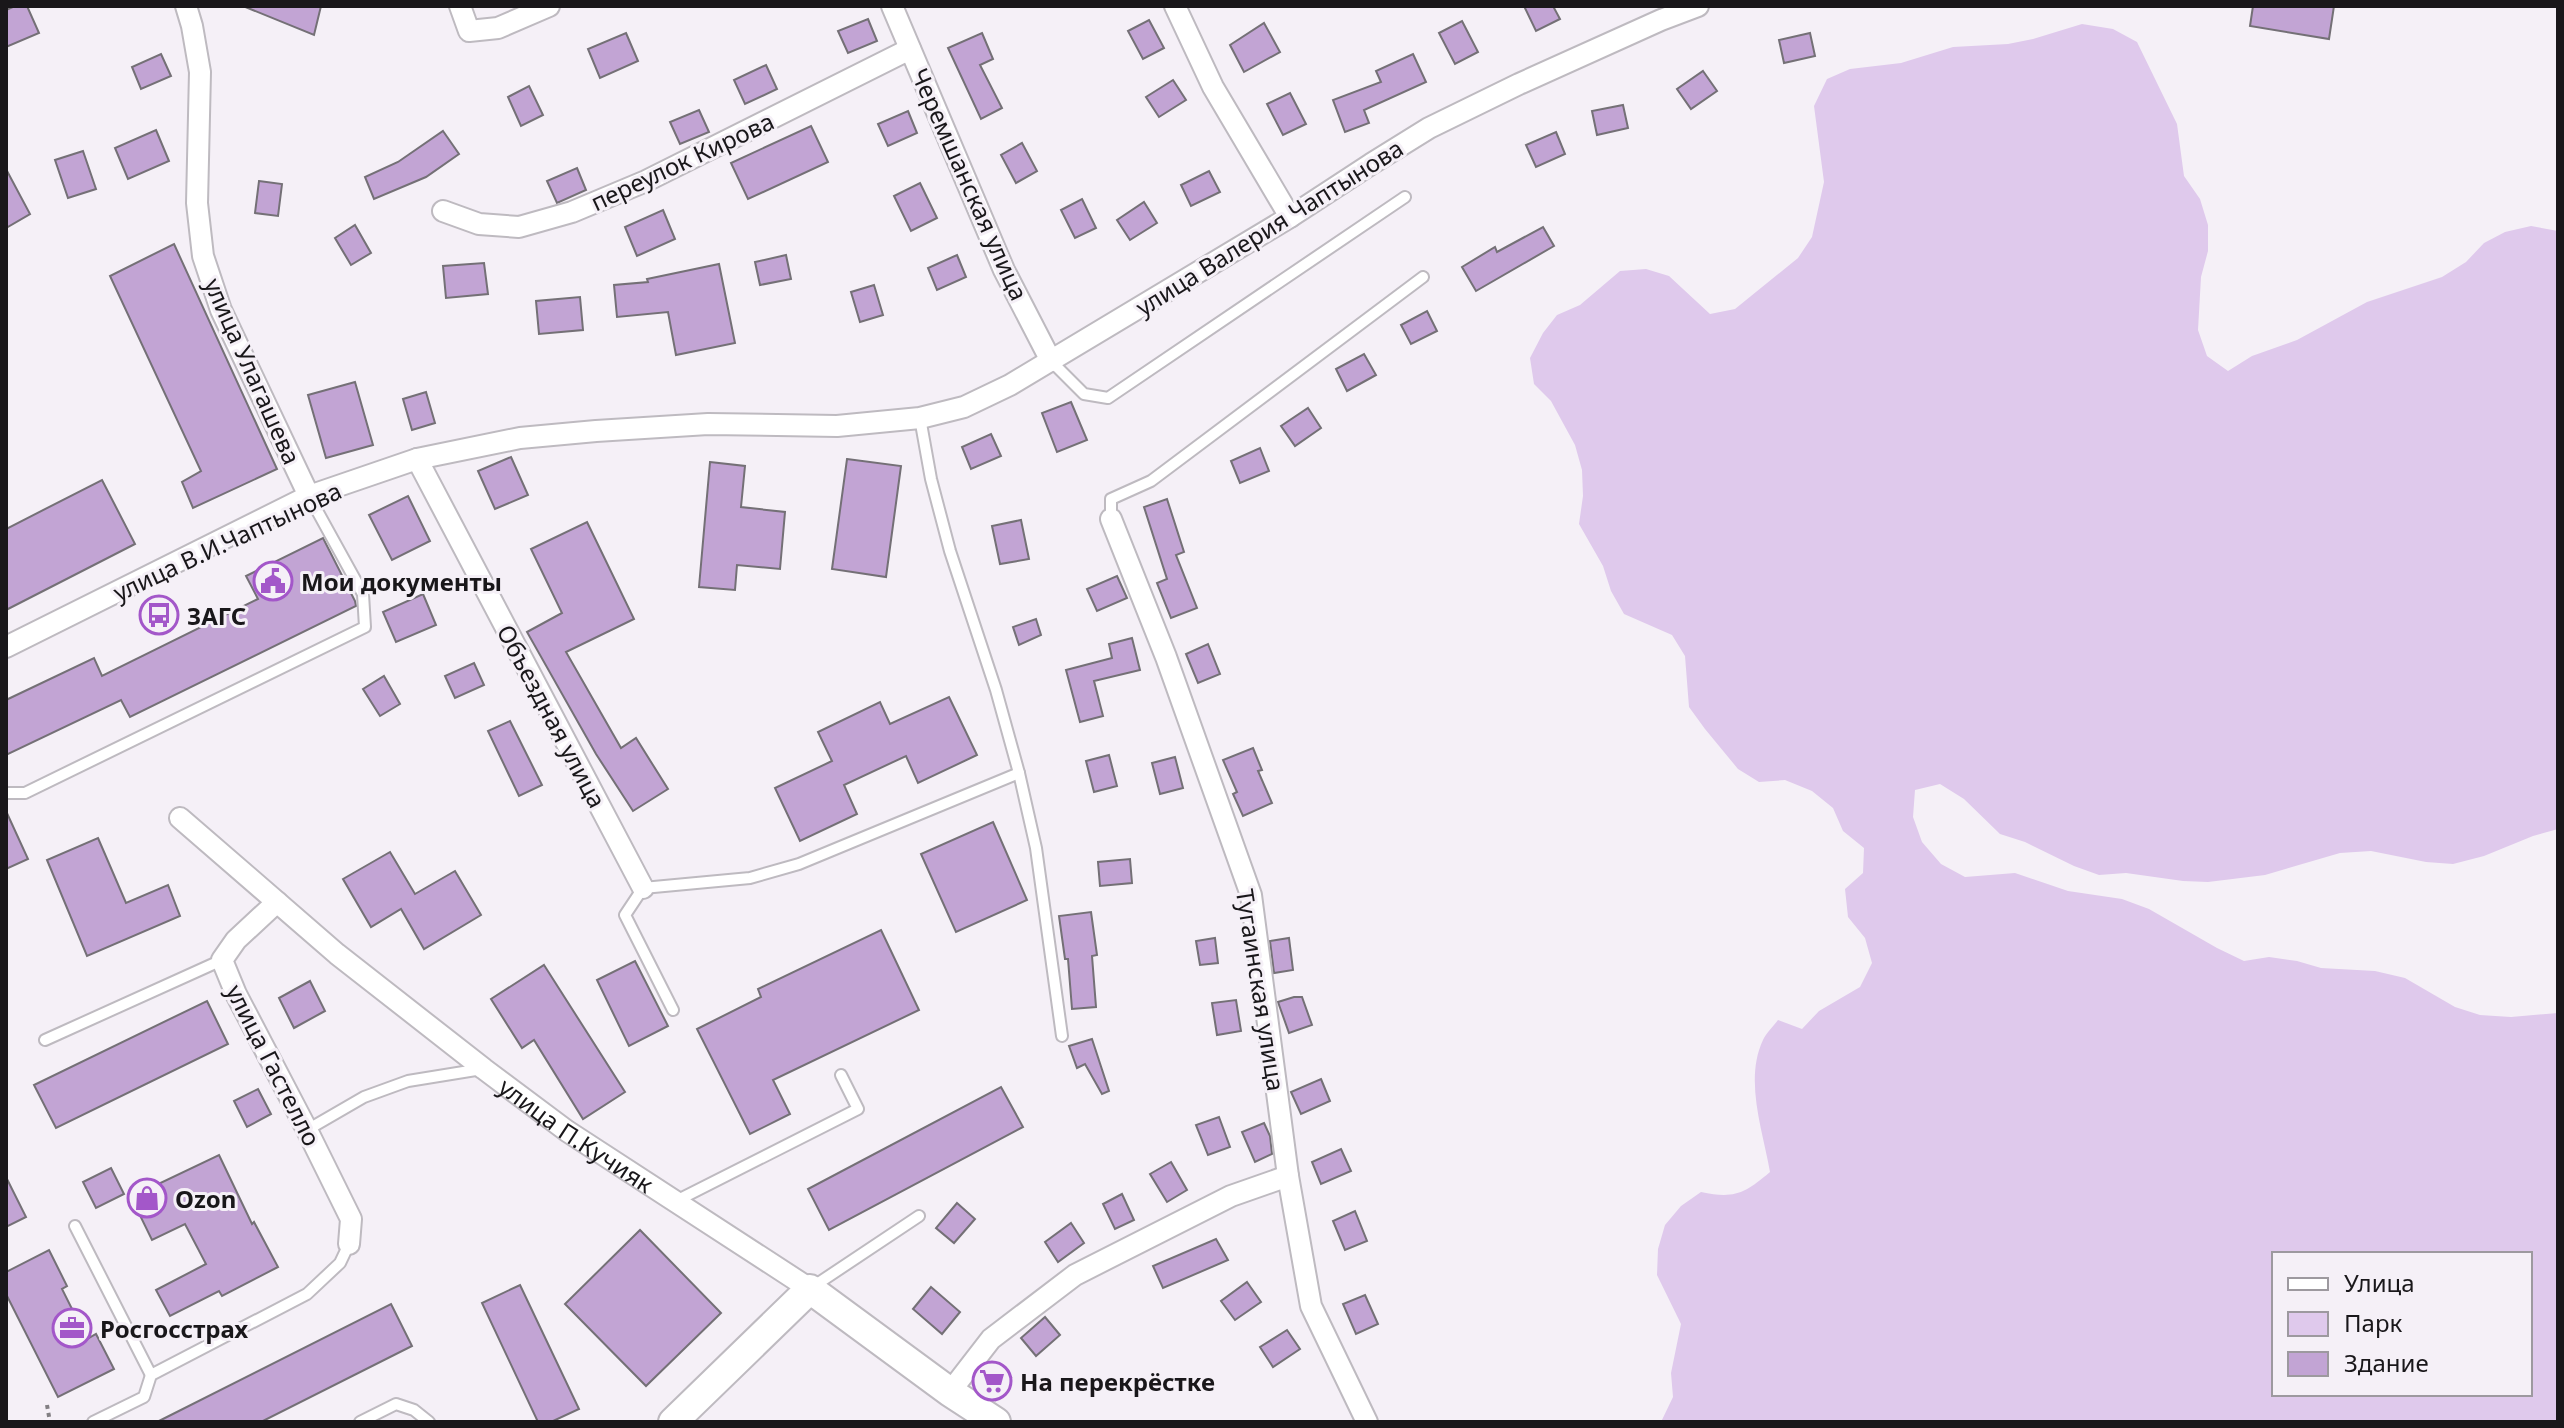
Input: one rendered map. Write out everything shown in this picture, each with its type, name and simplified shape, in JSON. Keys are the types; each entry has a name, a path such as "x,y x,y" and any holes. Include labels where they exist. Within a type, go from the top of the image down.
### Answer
{"street":[{"name":"улица Улагашева","path":"186,6 200,72 197,203 203,256 221,310 309,496"},
{"path":"460,6 469,31 498,28 549,6"},
{"name":"Черемшанская улица","path":"892,6 1004,270 1051,361"},
{"path":"1175,6 1213,87 1290,217"},
{"name":"улица Валерия Чаптынова","path":"837,426 920,418 964,407 1010,385 1290,217 1429,128 1658,13 1698,6"},
{"name":"переулок Кирова","path":"443,211 479,224 519,227 572,212 646,181 910,49"},
{"name":"улица В.И.Чаптынова","path":"6,647 309,496 417,459 520,438 596,431 708,424 837,426"},
{"name":"Объездная улица","path":"417,459 643,888"},
{"name":"Тугаинская улица","path":"1111,519 1166,657 1251,895 1288,1176 1311,1306 1367,1422"},
{"name":"улица П.Кучияк","path":"180,818 337,954 567,1131 810,1289 996,1422"},
{"name":"улица Гастелло","path":"277,902 236,940 222,960 236,994 351,1219 349,1244"},
{"path":"950,1392 991,1339 1075,1275 1231,1196 1288,1176"},
{"path":"673,1422 810,1289"}],"lane":[{"path":"1051,361 1084,394 1108,398 1405,197"},
{"path":"1111,519 1111,499 1151,481 1423,277"},
{"path":"920,418 931,479 950,551 996,690 1019,773 1036,848 1062,1036"},
{"path":"6,793 25,793 365,627 363,594 309,496"},
{"path":"673,1010 625,915 643,888 750,878 799,864 1019,773"},
{"path":"45,1040 222,960"},
{"path":"307,1130 364,1097 408,1081 484,1069"},
{"path":"675,1201 858,1109 841,1075"},
{"path":"810,1289 919,1216"},
{"path":"75,1226 151,1375 144,1397 93,1422"},
{"path":"151,1375 307,1294 340,1263 349,1244"},
{"path":"360,1422 396,1404 414,1410 429,1422"}],"path":[{"path":"47,1405 50,1422"}],"green space":[{"path":"2082,24 2113,29 2137,42 2177,124 2184,176 2200,199 2208,225 2208,251 2201,277 2198,330 2207,356 2228,371 2252,356 2297,340 2367,302 2442,277 2466,262 2484,243 2505,232 2531,226 2558,231 2558,829 2453,864 2371,851 2340,853 2265,875 2208,882 2126,873 2099,875 2074,866 2025,842 2000,834 1964,799 1940,784 1915,790 1913,817 1922,842 1941,864 1965,877 2015,873 2068,891 2122,899 2149,909 2244,961 2269,957 2321,968 2375,971 2405,978 2455,1007 2480,1015 2511,1017 2558,1013 2558,1422 1661,1422 1673,1397 1671,1373 1681,1324 1657,1275 1658,1249 1665,1225 1681,1206 1701,1192 1722,1195 1738,1193 1770,1172 1755,1089 1758,1055 1764,1037 1778,1020 1802,1029 1819,1011 1860,987 1872,963 1865,938 1848,917 1845,889 1863,873 1864,848 1843,831 1833,808 1812,791 1785,780 1759,782 1738,769 1689,707 1685,656 1672,635 1624,614 1611,591 1603,566 1579,524 1583,496 1582,470 1575,445 1551,401 1534,384 1530,358 1557,315 1580,305 1620,271 1646,269 1669,276 1710,314 1735,309 1798,258 1812,237 1824,182 1814,106 1827,79 1850,69 1901,63 1953,47 2008,44"}],"building":[{"path":"27,6 39,33 6,47 6,10"},
{"path":"243,6 321,6 314,35"},
{"path":"1524,6 1553,6 1560,19 1536,31"},
{"path":"2253,6 2334,6 2329,39 2250,26"},
{"path":"868,19 877,41 848,53 838,31"},
{"path":"1149,20 1164,48 1143,59 1128,31"},
{"path":"1462,21 1478,52 1455,64 1439,33"},
{"path":"1264,23 1280,52 1244,72 1230,45"},
{"path":"626,33 638,61 600,78 588,49"},
{"path":"982,33 993,59 980,65 1002,108 981,119 948,48"},
{"path":"1810,33 1815,56 1784,63 1779,40"},
{"path":"161,54 171,76 141,89 132,67"},
{"path":"1413,54 1426,82 1364,110 1369,123 1345,132 1333,100 1381,82 1376,71"},
{"path":"766,65 777,89 745,104 734,80"},
{"path":"1703,71 1717,91 1691,109 1677,89"},
{"path":"1173,80 1186,100 1159,117 1146,97"},
{"path":"529,86 543,115 521,126 508,97"},
{"path":"1290,93 1306,124 1283,135 1267,104"},
{"path":"1623,105 1628,128 1597,135 1592,111"},
{"path":"699,110 709,132 680,144 670,122"},
{"path":"908,111 917,133 888,146 878,124"},
{"path":"811,126 828,162 748,199 731,163"},
{"path":"156,130 169,161 128,179 115,148"},
{"path":"443,131 459,154 426,177 374,199 365,177 398,162"},
{"path":"1556,132 1565,154 1536,167 1526,145"},
{"path":"1022,143 1037,171 1016,183 1001,155"},
{"path":"83,151 96,189 68,198 55,160"},
{"path":"577,168 586,190 557,203 547,181"},
{"path":"6,169 30,214 6,228"},
{"path":"1209,171 1220,192 1191,206 1181,185"},
{"path":"259,181 282,184 278,216 255,213"},
{"path":"920,183 937,218 911,231 894,196"},
{"path":"1082,199 1096,228 1075,238 1061,210"},
{"path":"1144,202 1157,223 1130,240 1117,220"},
{"path":"663,210 675,239 637,256 625,227"},
{"path":"355,225 371,253 351,265 335,238"},
{"path":"1543,227 1554,246 1476,291 1462,267 1495,247 1497,252"},
{"path":"174,244 277,469 193,508 182,482 201,471 110,276"},
{"path":"786,255 791,279 760,285 755,262"},
{"path":"957,255 966,277 937,290 928,268"},
{"path":"484,263 488,294 446,298 443,266"},
{"path":"719,264 735,343 676,355 668,312 617,317 614,285 648,282 647,279"},
{"path":"874,285 883,315 860,322 851,292"},
{"path":"580,297 583,330 539,334 536,301"},
{"path":"1427,311 1437,331 1411,344 1401,325"},
{"path":"1364,354 1376,375 1347,391 1336,369"},
{"path":"355,382 373,445 326,458 308,395"},
{"path":"426,392 435,423 412,430 403,399"},
{"path":"1071,402 1087,440 1057,452 1042,413"},
{"path":"1308,408 1321,428 1295,446 1281,426"},
{"path":"991,434 1001,456 971,469 962,447"},
{"path":"1260,448 1269,471 1240,483 1231,461"},
{"path":"511,457 528,495 495,509 478,471"},
{"path":"847,459 901,466 886,577 832,569"},
{"path":"710,462 745,466 741,507 785,512 780,569 737,565 735,590 699,587"},
{"path":"102,480 135,544 6,610 6,529"},
{"path":"408,496 430,541 392,560 369,515"},
{"path":"1167,499 1184,552 1176,555 1197,608 1171,618 1157,583 1167,579 1144,507"},
{"path":"1021,520 1029,559 1000,564 992,526"},
{"path":"587,522 634,619 566,652 621,748 636,738 668,789 633,811 596,754 527,632 562,613 531,549"},
{"path":"323,538 356,606 130,717 121,700 6,755 6,700 94,658 102,676 258,599 246,576"},
{"path":"1117,576 1127,598 1097,611 1087,589"},
{"path":"423,594 436,625 396,642 383,612"},
{"path":"1036,619 1041,635 1019,645 1013,627"},
{"path":"1132,638 1140,670 1094,681 1103,716 1080,722 1066,670 1112,658 1109,644"},
{"path":"1208,644 1220,674 1198,683 1186,654"},
{"path":"474,663 484,685 455,698 445,676"},
{"path":"384,676 400,704 380,716 363,689"},
{"path":"949,697 977,755 918,783 906,756 844,785 857,814 800,841 775,788 832,761 818,732 880,702 890,724"},
{"path":"510,721 542,785 519,796 488,731"},
{"path":"1253,748 1262,770 1258,771 1272,803 1243,816 1233,794 1237,792 1223,760"},
{"path":"1109,755 1117,786 1094,792 1086,761"},
{"path":"1175,757 1183,788 1160,794 1152,763"},
{"path":"6,811 28,859 6,869"},
{"path":"993,822 1027,900 956,932 921,854"},
{"path":"98,838 126,903 168,885 180,916 87,956 47,860"},
{"path":"390,852 415,894 455,871 481,915 424,949 401,909 371,927 343,879"},
{"path":"1130,859 1132,883 1100,886 1098,862"},
{"path":"1091,912 1097,955 1092,956 1096,1007 1072,1009 1068,959 1065,959 1059,916"},
{"path":"881,930 919,1010 773,1080 790,1114 750,1134 697,1029 761,997 758,989"},
{"path":"1215,938 1218,963 1200,965 1196,941"},
{"path":"1289,938 1293,970 1274,973 1270,941"},
{"path":"635,961 668,1026 629,1046 597,980"},
{"path":"544,965 625,1092 583,1119 534,1040 522,1048 491,999"},
{"path":"310,981 325,1011 294,1028 279,998"},
{"path":"1302,997 1312,1025 1289,1033 1278,1002"},
{"path":"1236,1000 1241,1031 1217,1035 1212,1003"},
{"path":"207,1001 228,1044 56,1128 34,1085"},
{"path":"1092,1039 1109,1091 1102,1094 1085,1064 1077,1068 1069,1046"},
{"path":"1321,1079 1330,1101 1301,1114 1291,1092"},
{"path":"1001,1087 1023,1127 829,1230 808,1189"},
{"path":"258,1089 271,1114 247,1127 234,1101"},
{"path":"1219,1117 1230,1147 1208,1155 1196,1125"},
{"path":"1264,1123 1270,1136 1272,1154 1255,1162 1242,1132"},
{"path":"1341,1149 1351,1171 1321,1184 1312,1162"},
{"path":"219,1155 252,1224 254,1222 278,1267 222,1296 219,1291 170,1316 156,1290 206,1264 185,1224 152,1240 131,1197"},
{"path":"1171,1162 1187,1190 1167,1202 1150,1174"},
{"path":"111,1168 124,1194 96,1208 83,1182"},
{"path":"6,1177 26,1217 6,1227"},
{"path":"1122,1194 1134,1220 1115,1229 1103,1204"},
{"path":"957,1203 975,1219 954,1243 936,1228"},
{"path":"1355,1211 1367,1241 1345,1250 1333,1221"},
{"path":"1071,1223 1084,1243 1058,1262 1045,1242"},
{"path":"640,1230 721,1313 646,1386 565,1304"},
{"path":"1216,1239 1228,1260 1163,1288 1153,1266"},
{"path":"49,1250 67,1286 62,1289 87,1339 96,1334 114,1369 58,1397 6,1294 6,1272"},
{"path":"1247,1282 1261,1302 1235,1320 1221,1301"},
{"path":"520,1285 579,1409 551,1422 538,1422 482,1303"},
{"path":"931,1287 960,1312 942,1334 913,1309"},
{"path":"1365,1295 1378,1324 1356,1334 1343,1304"},
{"path":"391,1304 412,1346 261,1422 157,1422"},
{"path":"1045,1317 1060,1335 1036,1356 1021,1338"},
{"path":"1287,1330 1300,1349 1273,1367 1260,1347"},
{"name":"На перекрёстке","path":"989,1362 1011,1378 995,1400 973,1384"}],"place":[{"name":"Мои документы","path":"273,581"},
{"name":"ЗАГС","path":"159,615"},
{"name":"Ozon","path":"147,1198"},
{"name":"Росгосстрах","path":"72,1328"},
{"name":"На перекрёстке","path":"992,1381"}]}
